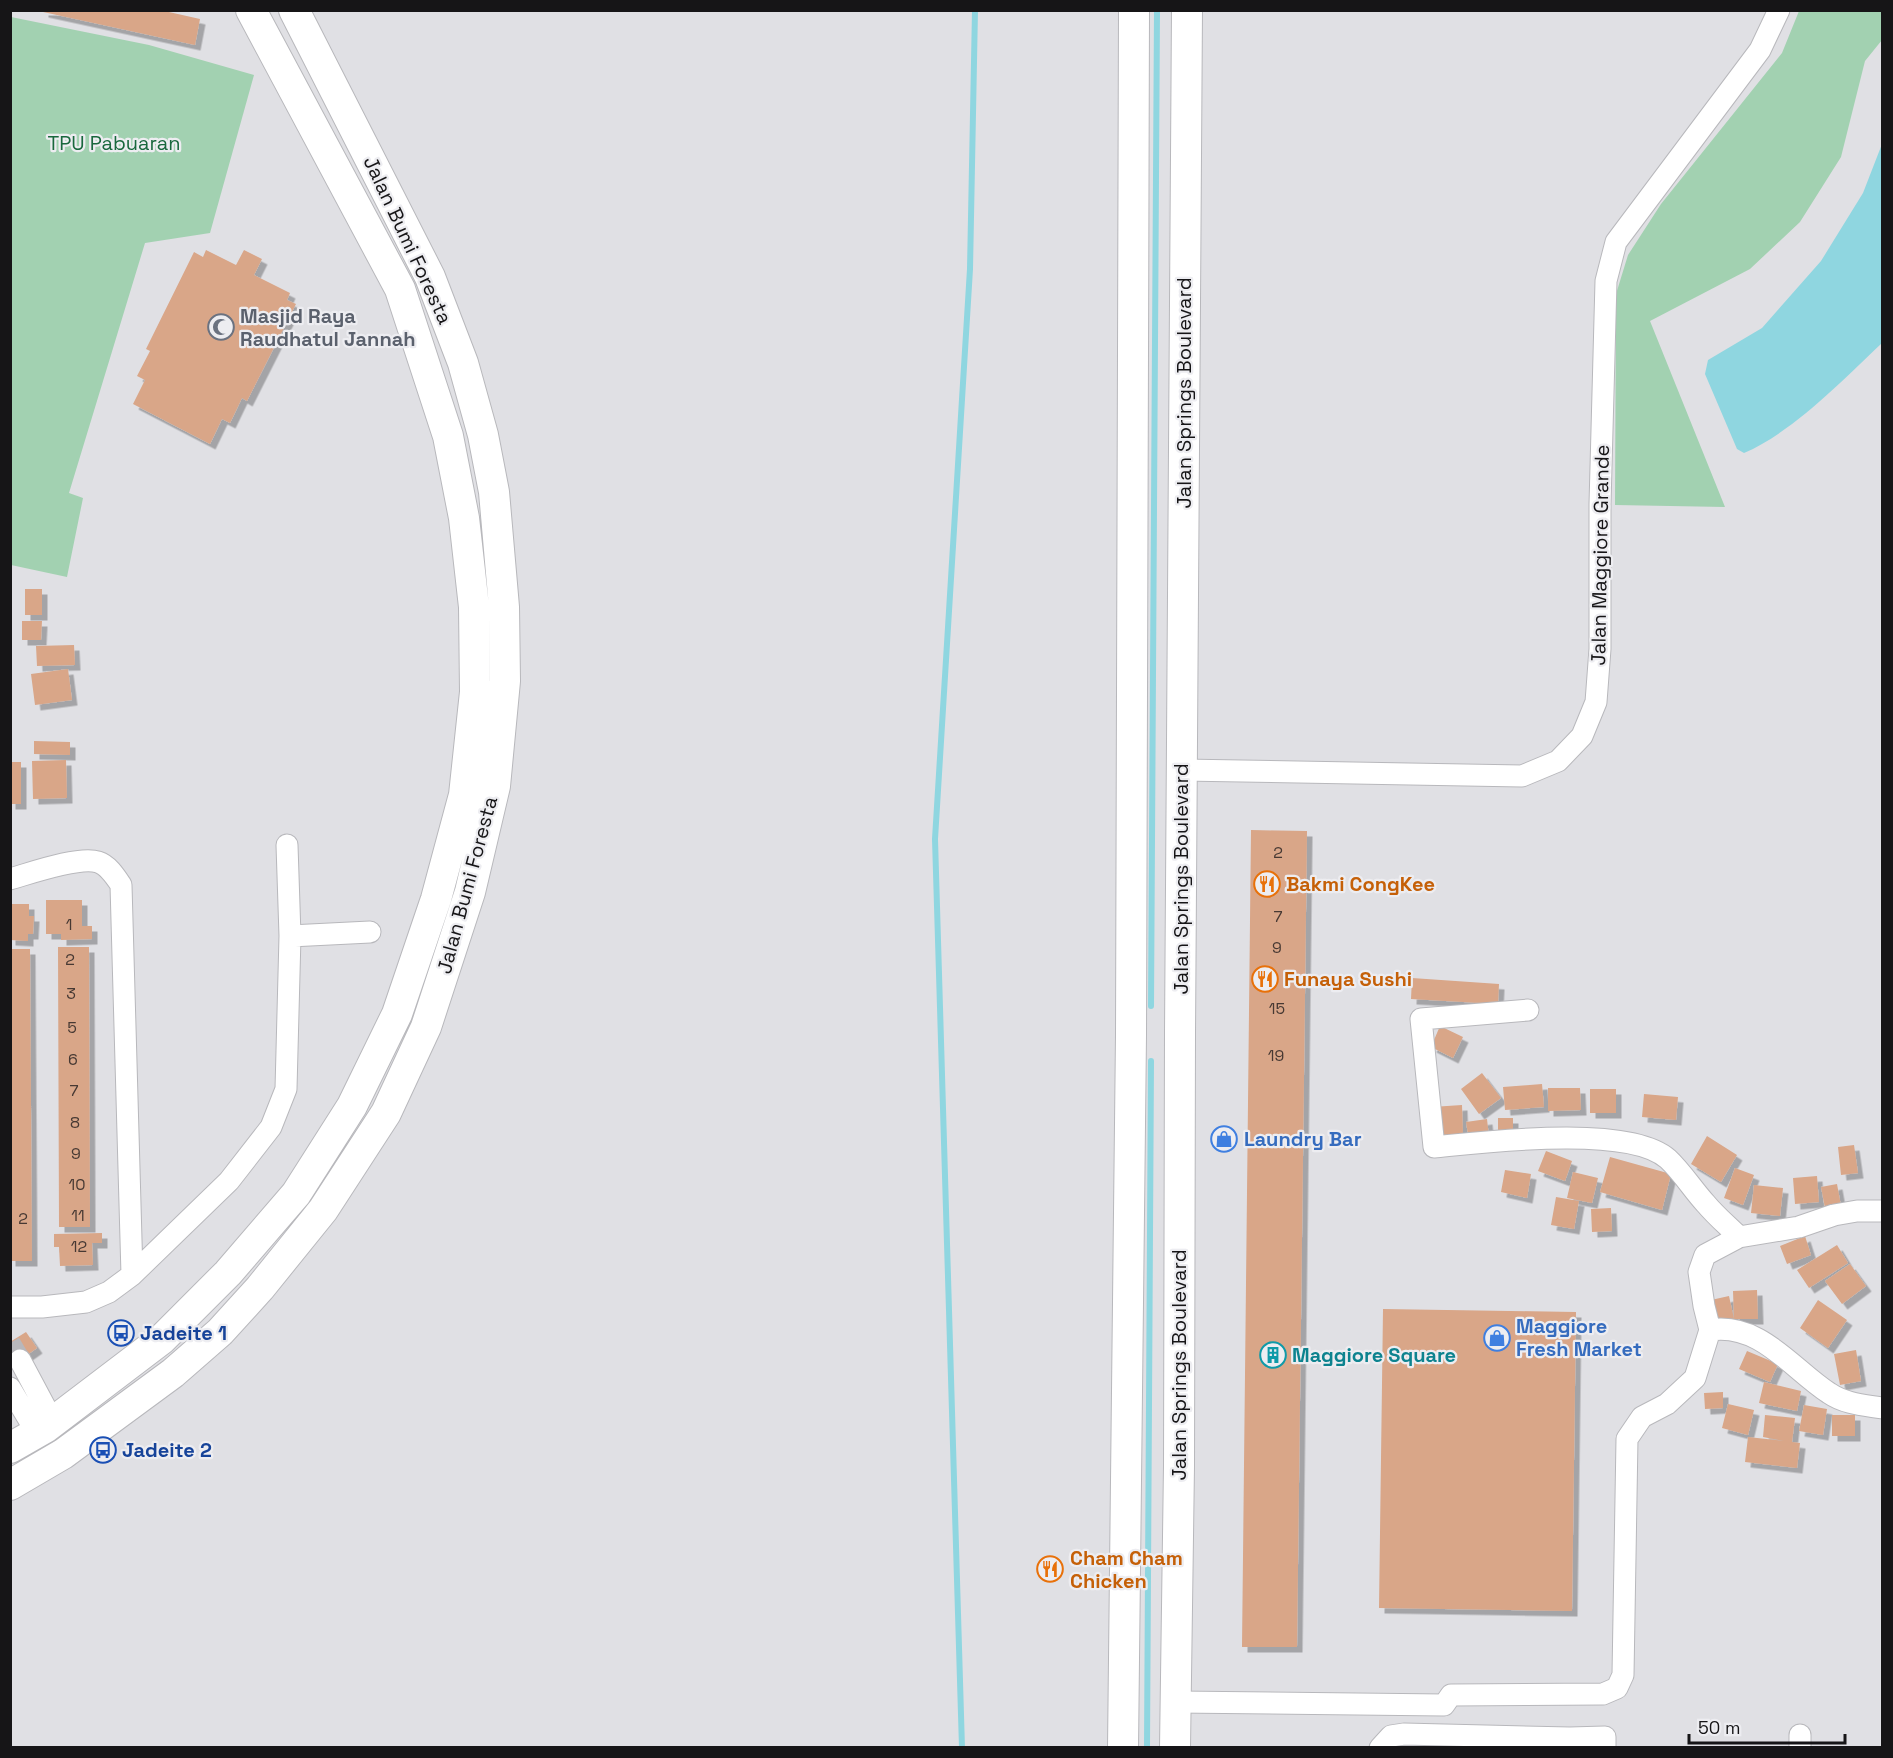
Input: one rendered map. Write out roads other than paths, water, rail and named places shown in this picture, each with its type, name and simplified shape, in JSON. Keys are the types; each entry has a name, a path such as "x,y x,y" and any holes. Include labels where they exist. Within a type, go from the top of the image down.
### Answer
{"main road":[{"name":"Jalan Bumi Foresta","path":"10,1448 45,1428 162,1339 228,1273 296,1194 352,1106 397,1014 436,899 464,795 475,692 474,607 464,518 448,435 400,289 251,10"},
{"name":"Jalan Bumi Foresta","path":"10,1485 63,1454 173,1373 220,1332 261,1288 323,1210 386,1113 426,1027 470,892 495,786 505,681 504,608 494,492 483,435 463,363 430,277 294,10"},
{"path":"1124,1748 1131,1035 1134,10"},
{"name":"Jalan Springs Boulevard","path":"1175,1748 1179,1466 1187,10"},
{"path":"349,194 380,177"},
{"path":"1131,1035 1180,1033"},
{"path":"45,1428 63,1454"}],"street":[{"name":"Jalan Maggiore Grande","path":"1182,770 1522,776 1558,761 1582,736 1596,702 1600,649 1600,504 1606,281 1616,242 1760,50 1779,10"},
{"path":"10,1307 42,1307 86,1302 109,1292 132,1275 229,1181 271,1127 286,1089 290,936 287,845"},
{"path":"10,879 78,861 98,862 109,869 121,885 132,1275"},
{"path":"290,936 370,932"},
{"path":"1528,1010 1421,1019 1434,1147 1545,1137 1614,1141 1644,1146 1667,1158 1707,1206 1738,1237"},
{"path":"1176,1702 1444,1705 1451,1695 1603,1694 1617,1688 1623,1675 1627,1439 1642,1417 1667,1404 1695,1378 1710,1330 1699,1272 1705,1255 1738,1237 1799,1227 1834,1215 1857,1211 1882,1211"},
{"path":"1710,1330 1723,1328 1752,1337 1775,1348 1829,1394 1850,1403 1882,1408"},
{"path":"20,1360 45,1428"},
{"path":"10,1388 45,1428"},
{"path":"1380,1748 1391,1736 1404,1734 1570,1743 1605,1742"}],"water":[{"path":"1882,144 1882,343 1835,388 1799,418 1781,432 1744,453 1737,449 1705,374 1708,360 1762,328 1821,261 1863,193"}],"waterway":[{"path":"962,1748 935,839 970,269 975,10"},
{"path":"1151,1006 1157,10"},
{"path":"1147,1748 1151,1061"}],"tunnel":[{"path":"10,1343 20,1360"}],"place":[{"name":"Masjid Raya Raudhatul Jannah","path":"221,327"},
{"name":"Bakmi CongKee","path":"1267,884"},
{"name":"Funaya Sushi","path":"1265,979"},
{"name":"Laundry Bar","path":"1224,1139"},
{"name":"Jadeite 1","path":"121,1333"},
{"name":"Maggiore Fresh Market","path":"1497,1338"},
{"name":"Maggiore Square","path":"1273,1355"},
{"name":"Jadeite 2","path":"103,1450"},
{"name":"Cham Cham Chicken","path":"1050,1569"}],"park label":[{"name":"TPU Pabuaran","path":"114,143"}]}
